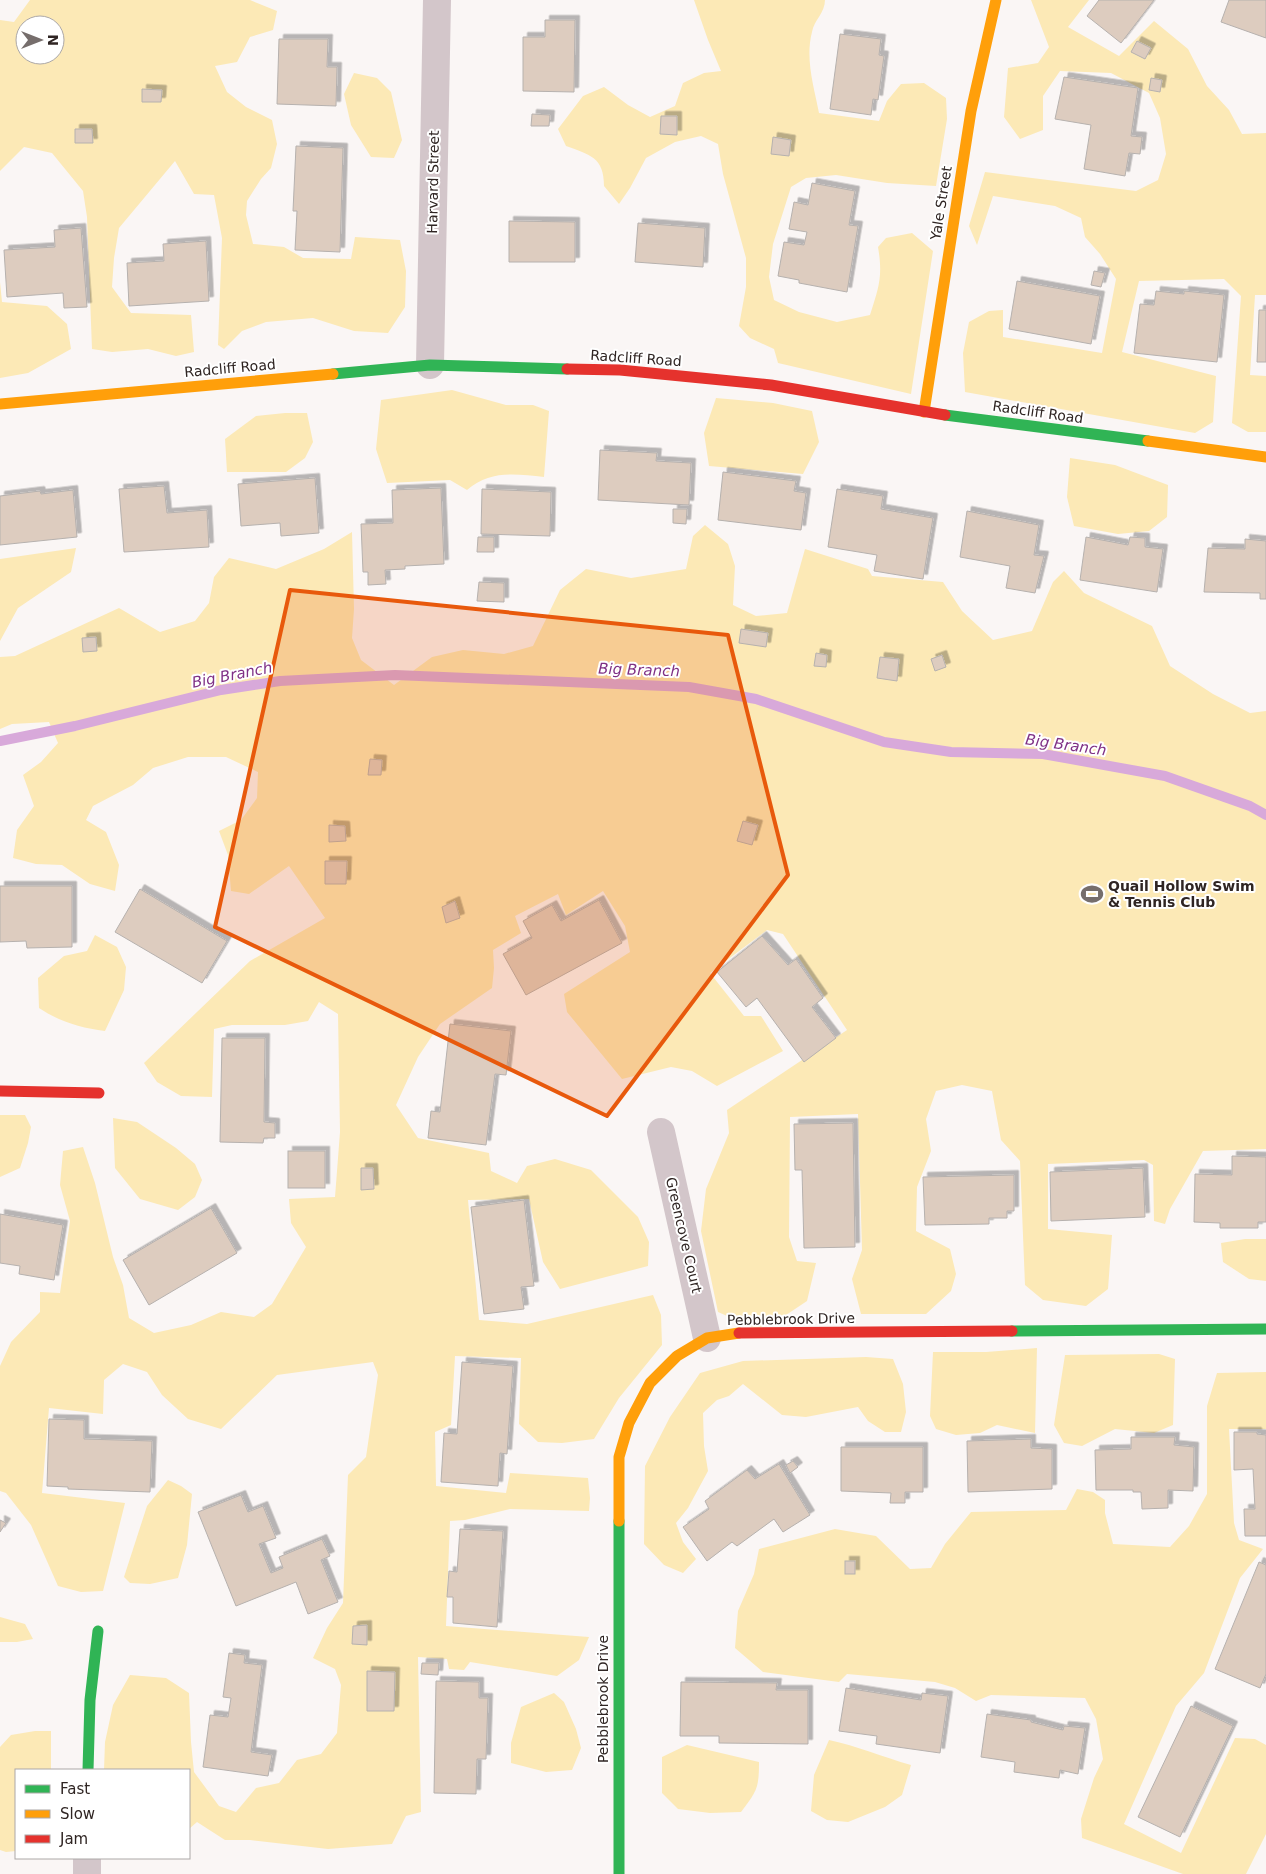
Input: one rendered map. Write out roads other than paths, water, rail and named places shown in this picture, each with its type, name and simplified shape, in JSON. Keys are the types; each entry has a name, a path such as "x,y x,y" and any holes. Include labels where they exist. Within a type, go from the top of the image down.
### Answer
{"street":[{"name":"Harvard Street","path":"430,364 438,0"},
{"name":"Yale Street","path":"924,412 971,110 996,0"},
{"name":"Radcliff Road","path":"0,404 430,364 620,370 771,385 924,412 1266,457"},
{"path":"0,1091 99,1094"},
{"name":"Greencove Court","path":"661,1132 707,1338"},
{"name":"Pebblebrook Drive","path":"619,1874 619,1457 629,1423 650,1383 677,1356 707,1338 738,1334 1266,1329"},
{"path":"88,1769 88,1721 98,1631"},
{"path":"87,1859 87,1874"}],"waterway":[{"name":"Big Branch","path":"0,741 75,726 221,690 280,681 395,675 689,687 756,699 884,742 951,752 1043,754 1165,776 1250,806 1266,815"}],"place":[{"name":"Quail Hollow Swim & Tennis Club","path":"1092,894"}]}
